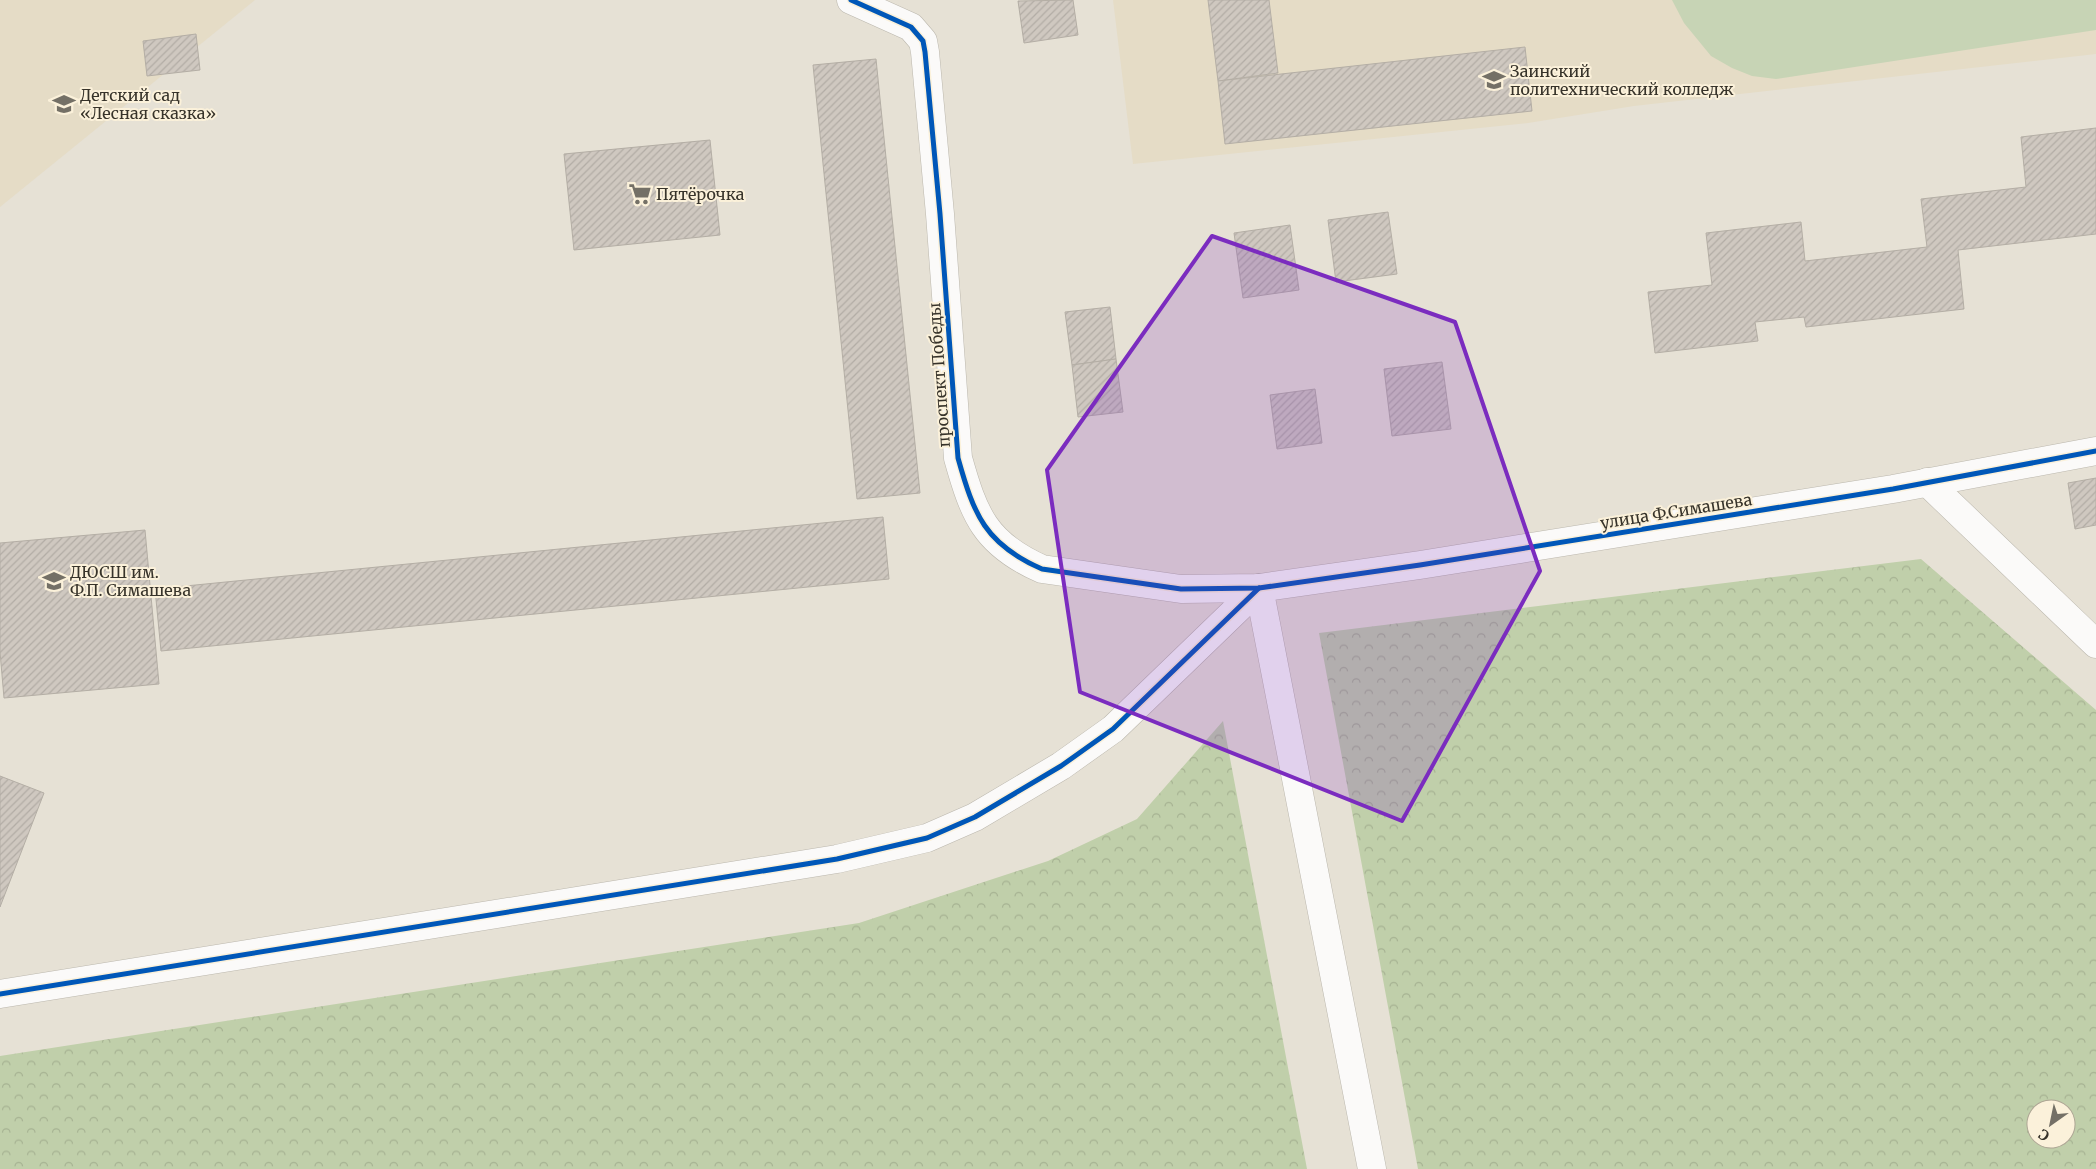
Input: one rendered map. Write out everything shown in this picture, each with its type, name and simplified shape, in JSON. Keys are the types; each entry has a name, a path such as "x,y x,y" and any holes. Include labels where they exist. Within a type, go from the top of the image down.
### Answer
{"street":[{"name":"проспект Победы","path":"851,0 911,26 923,41 940,214 958,458 967,493 984,526 1006,550 1023,561 1042,569 1181,589 1259,588"},
{"name":"улица Ф.Симашева","path":"1259,588 1440,562 1928,482 2096,451"},
{"path":"1928,482 2096,644"},
{"path":"0,994 837,859 927,838 975,818 1061,766 1113,729 1259,588"},
{"path":"1259,588 1372,1169"}],"highlighted area":[{"path":"1212,236 1455,322 1540,571 1402,821 1080,692 1047,470"}],"shaded area":[{"name":"Детский сад «Лесная сказка»","path":"0,0 255,0 0,207"},
{"name":"Заинский политехнический колледж","path":"1113,0 2096,0 2096,54 1634,106 1528,123 1133,164"}],"green space":[{"path":"1672,0 2096,0 2096,30 1776,79 1752,76 1732,68 1711,56 1684,23"},
{"path":"1921,559 2096,710 2096,1169 1418,1169 1319,633"},
{"path":"1223,721 1307,1169 0,1169 0,1056 859,923 1048,861 1137,819"}],"building":[{"path":"1073,0 1078,35 1024,43 1018,1"},
{"path":"1208,0 1269,0 1278,73 1218,81"},
{"path":"196,34 200,70 147,76 143,41"},
{"path":"1525,47 1532,111 1225,144 1218,81"},
{"path":"876,59 920,493 857,499 813,65"},
{"path":"2096,128 2096,234 1958,250 1964,309 1806,327 1804,317 1755,322 1758,341 1655,353 1648,292 1712,285 1706,233 1801,222 1805,261 1927,247 1921,199 2026,187 2021,137"},
{"path":"710,140 720,235 574,250 564,154"},
{"path":"1388,212 1397,274 1336,282 1328,220"},
{"path":"1290,225 1299,290 1243,298 1234,233"},
{"path":"1110,307 1116,359 1072,365 1065,312"},
{"path":"1116,359 1123,412 1078,417 1072,365"},
{"path":"1442,362 1451,429 1392,436 1384,369"},
{"path":"1315,389 1322,443 1277,449 1270,395"},
{"path":"2096,478 2096,525 2075,529 2068,483"},
{"path":"883,517 889,579 161,651 155,589"},
{"path":"145,530 159,684 4,698 0,652 0,543"},
{"path":"0,776 44,793 0,907"}],"cycle path":[{"path":"851,0 911,27 923,41 940,214 958,458 970,496 985,526 1007,549 1042,569 1181,589 1259,588 1420,565 1893,489 2096,451"},
{"path":"0,994 837,859 927,838 975,817 1061,766 1113,729 1259,588"}],"place":[{"name":"Заинский политехнический колледж","path":"1494,80"},
{"name":"Детский сад «Лесная сказка»","path":"64,104"},
{"name":"Пятёрочка","path":"640,194"},
{"name":"ДЮСШ им. Ф.П. Симашева","path":"54,581"}]}
